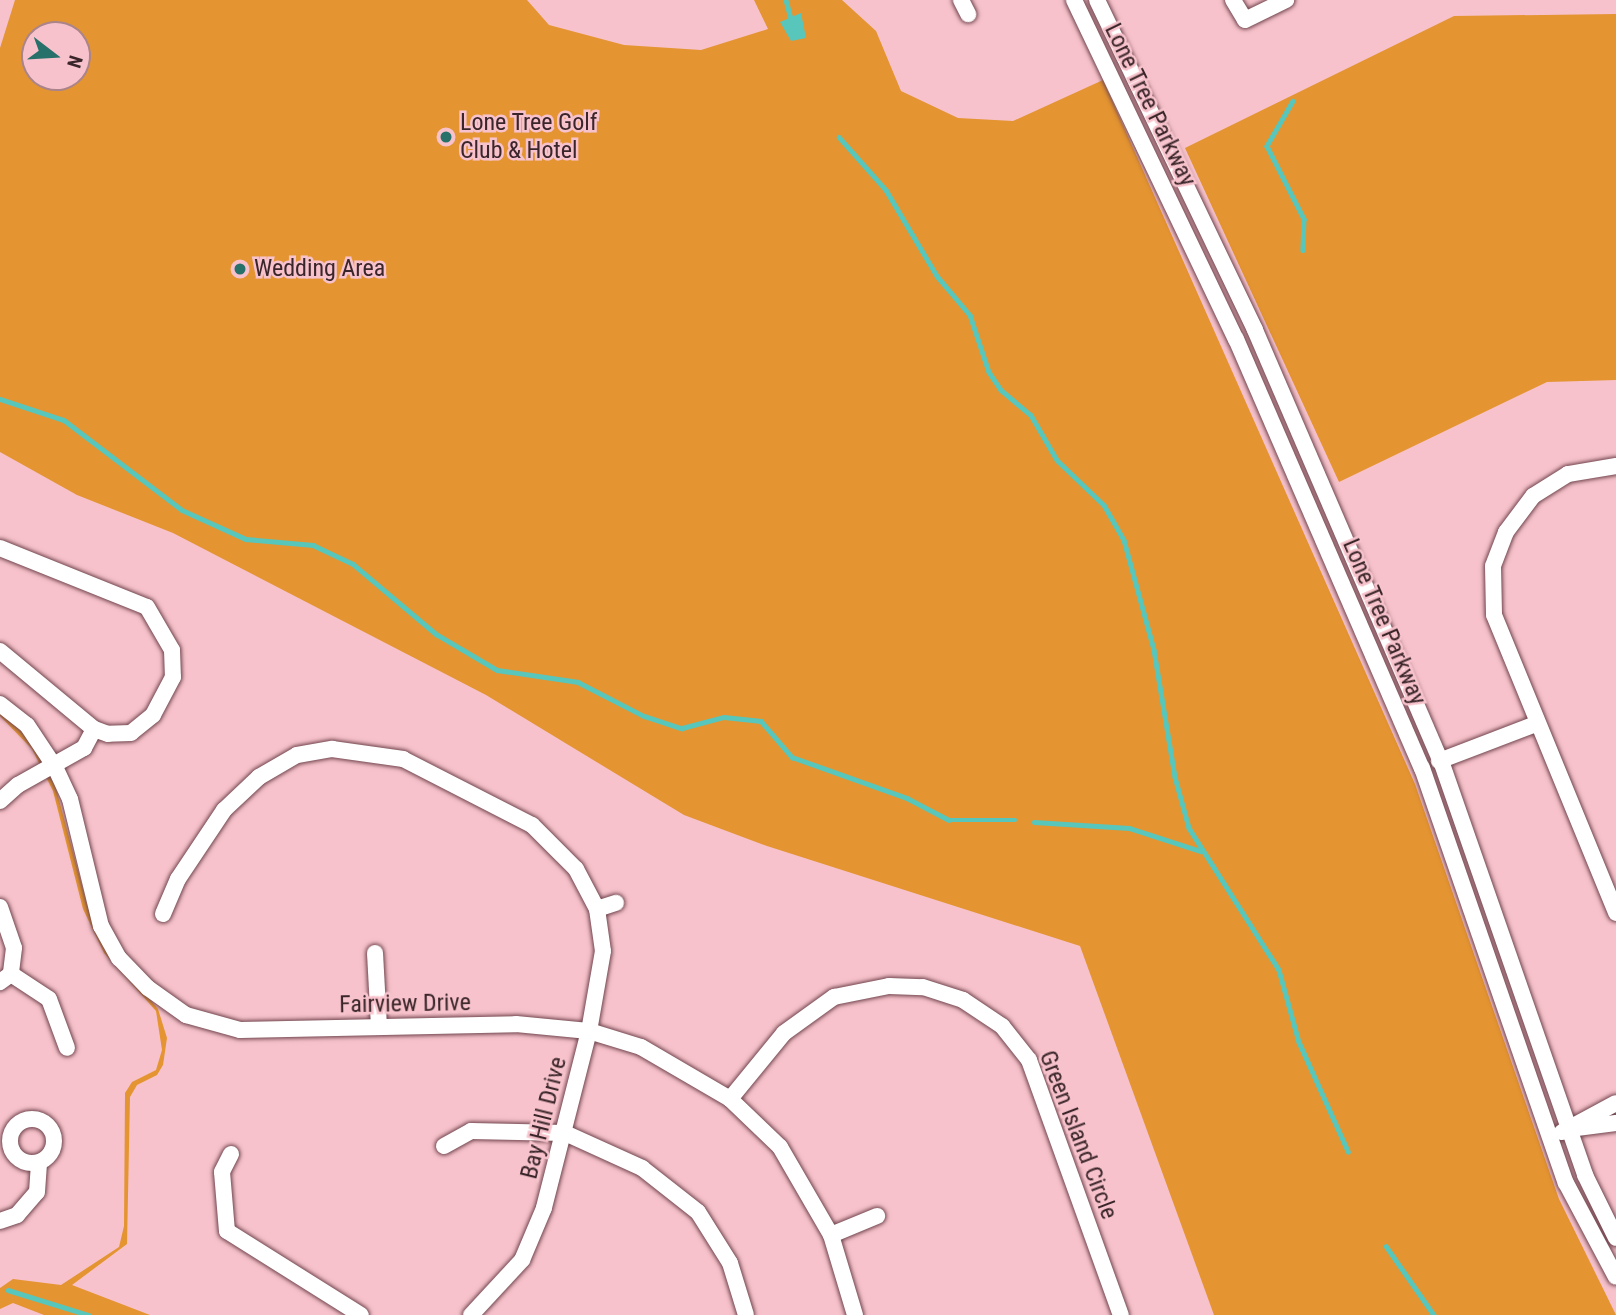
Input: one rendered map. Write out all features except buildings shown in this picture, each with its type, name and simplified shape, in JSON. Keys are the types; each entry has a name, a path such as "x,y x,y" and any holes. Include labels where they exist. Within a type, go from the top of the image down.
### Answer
{"street":[{"name":"Lone Tree Parkway","path":"1074,0 1236,339 1432,764 1550,1136 1587,1228 1616,1277"},
{"name":"Lone Tree Parkway","path":"1097,0 1255,330 1432,764 1569,1129 1616,1238"},
{"path":"1233,0 1245,20 1286,0"},
{"path":"1616,466 1568,474 1533,496 1506,532 1493,566 1494,615 1536,724 1616,913"},
{"path":"0,548 146,607 172,650 173,677 153,715 131,733 108,734 94,729 0,651"},
{"name":"Fairview Drive","path":"0,704 27,725 55,767 71,799 101,926 119,958 148,988 186,1015 240,1030 516,1024 589,1031 641,1047 730,1099 780,1147 831,1235 855,1315"},
{"path":"1432,764 1536,724"},
{"path":"0,801 18,785 55,767 84,748 94,729"},
{"name":"Bay Hill Drive","path":"163,914 178,879 224,810 258,777 295,747 332,749 402,759 532,825 576,869 597,909 603,951 589,1031 565,1133 544,1208 522,1260 471,1315"},
{"path":"597,909 616,903"},
{"path":"0,907 14,948 5,978 49,999 66,1048"},
{"path":"375,953 379,1027"},
{"path":"826,982 834,997"},
{"name":"Green Island Circle","path":"730,1099 784,1033 834,997 888,986 923,988 962,1000 1002,1026 1029,1060 1121,1315"},
{"path":"1550,1136 1569,1129 1616,1103"},
{"path":"1569,1129 1616,1123"},
{"path":"444,1146 471,1131 565,1133 642,1168 698,1212 730,1263 746,1315"},
{"path":"231,1154 222,1172 227,1231 361,1315"},
{"path":"0,1221 17,1215 37,1192 39,1163"},
{"path":"831,1235 877,1216"}],"shaded area":[{"path":"15,0 527,0 549,25 624,45 701,50 768,29 754,0 842,0 876,31 901,91 958,118 1013,121 1103,80 1415,784 1559,1199 1616,1315 1214,1315 1080,946 767,846 684,815 486,695 173,533 77,495 0,452 0,48"},
{"path":"1616,14 1616,380 1547,382 1339,482 1185,148 1454,16"},
{"path":"0,708 39,751 55,785 88,908 107,949 158,1009 167,1038 163,1065 157,1075 137,1085 130,1097 127,1244 72,1285 150,1315 44,1315 13,1303 0,1309 0,1288 13,1279 61,1285 119,1247 124,1226 125,1093 132,1082 156,1070 162,1050 156,1011 104,953 83,909 53,791 32,749 0,716"}],"water":[{"path":"801,13 806,38 791,41 780,22"}],"waterway":[{"path":"786,0 792,23"},
{"path":"1293,101 1267,146 1304,219 1303,250"},
{"path":"839,137 886,190 937,276 970,315 989,372 1001,390 1031,415 1057,460 1104,505 1124,540 1154,650 1175,777 1189,828 1279,970 1299,1042 1348,1151"},
{"path":"0,399 64,420 182,510 246,539 313,545 353,564 436,634 497,670 578,682 644,716 682,728 724,717 761,721 792,757 907,798 949,820 1015,820"},
{"path":"1034,822 1129,828 1200,851"},
{"path":"1386,1246 1434,1315"},
{"path":"8,1290 89,1315"}],"place":[{"name":"Lone Tree Golf Club & Hotel","path":"446,137"},
{"name":"Wedding Area","path":"240,269"}]}
